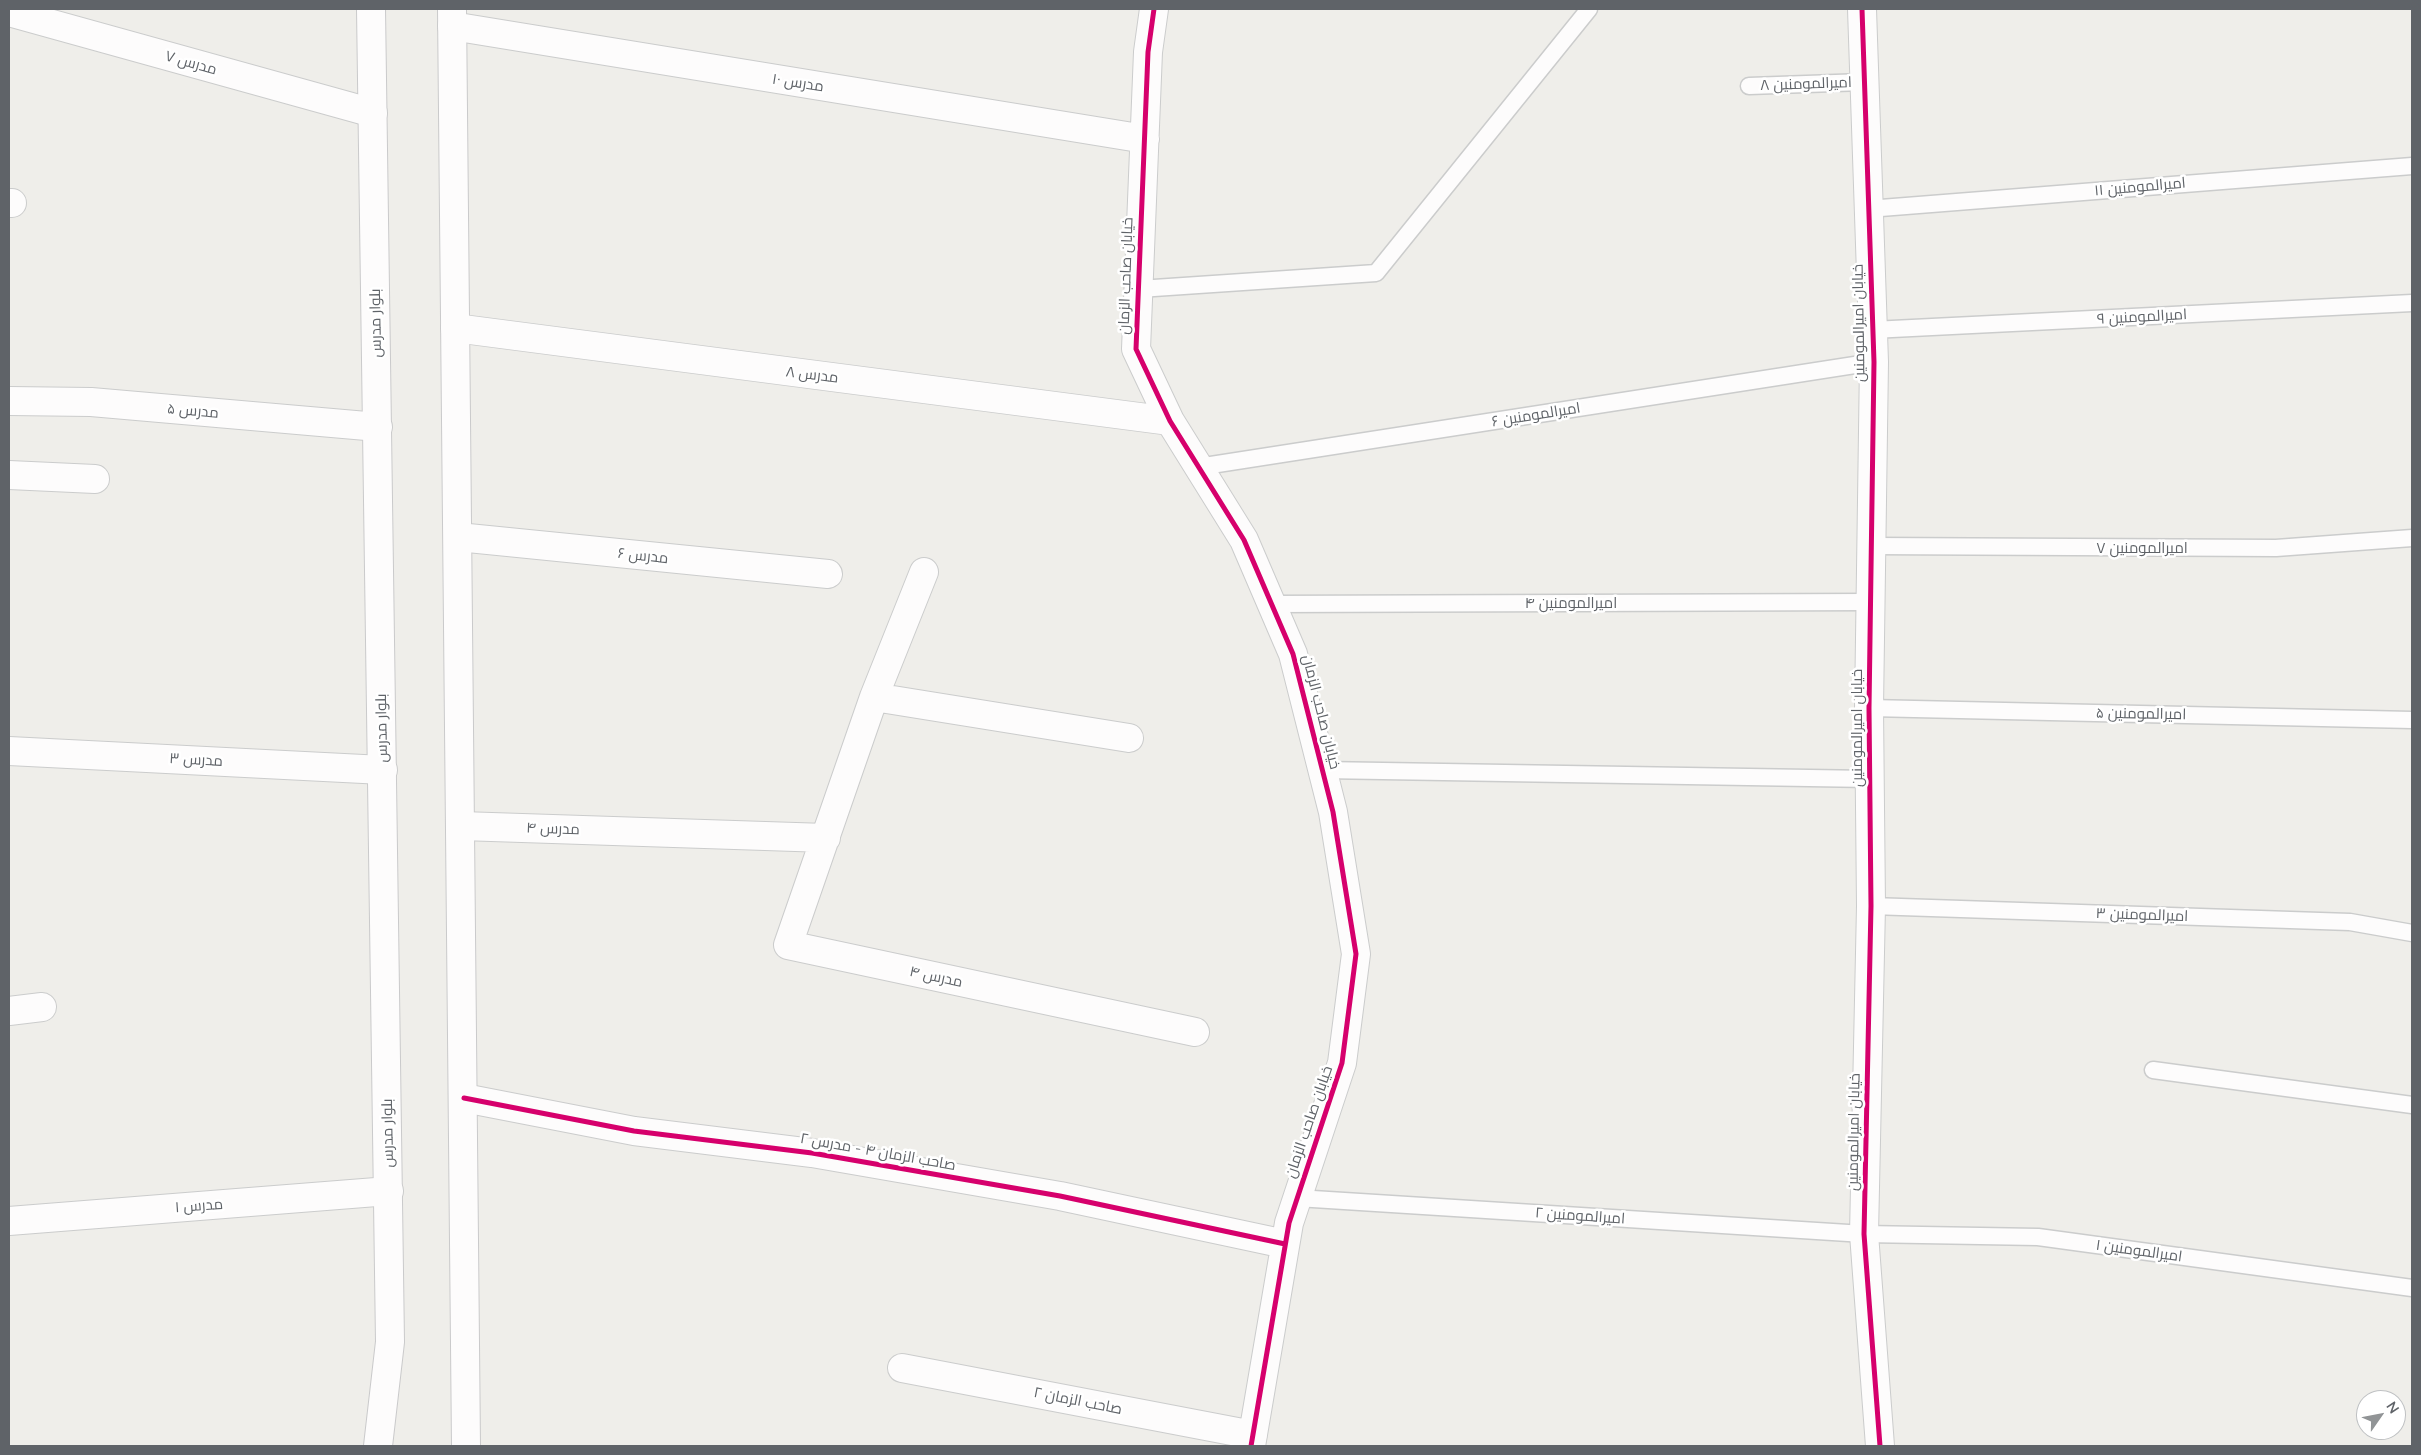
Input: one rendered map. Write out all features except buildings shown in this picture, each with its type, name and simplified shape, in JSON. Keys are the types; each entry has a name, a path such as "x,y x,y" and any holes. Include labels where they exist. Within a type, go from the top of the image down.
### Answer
{"street":[{"name":"بلوار مدرس","path":"371,9 390,1342 378,1446"},
{"name":"خیابان صاحب الزمان","path":"1154,9 1148,52 1136,349 1170,421 1244,540 1293,654 1333,812 1356,954 1342,1063 1297,1198 1285,1244 1252,1441"},
{"name":"خیابان امیرالمومنین","path":"1862,9 1874,362 1870,602 1871,906 1864,1234 1880,1446"},
{"name":"مدرس ۷","path":"9,12 373,113"},
{"name":"مدرس ۱۰","path":"452,17 1144,139"},
{"path":"452,17 466,1446"},
{"name":"مدرس ۸","path":"455,328 1170,421"},
{"name":"مدرس ۵","path":"9,401 92,402 378,427"},
{"path":"9,476 95,479"},
{"name":"مدرس ۶","path":"458,537 828,574"},
{"name":"مدرس ۴","path":"924,572 874,697 788,945 1195,1032"},
{"path":"874,697 1129,738"},
{"name":"مدرس ۳","path":"9,751 383,770"},
{"name":"مدرس ۴","path":"461,826 826,838"},
{"path":"9,1011 42,1007"},
{"name":"صاحب الزمان ۴ - مدرس ۲","path":"464,1098 634,1131 812,1153 1041,1193 1285,1244"},
{"name":"مدرس ۱","path":"9,1221 389,1192"},
{"name":"صاحب الزمان ۲","path":"902,1368 1252,1441"}],"lane":[{"path":"1138,289 1376,273 1589,9"},
{"name":"امیرالمومنین ۸","path":"1749,86 1864,82"},
{"name":"امیرالمومنین ۱۱","path":"1868,209 2412,166"},
{"name":"امیرالمومنین ۹","path":"1872,330 2412,303"},
{"name":"امیرالمومنین ۶","path":"1198,467 1874,362"},
{"name":"امیرالمومنین ۷","path":"1871,546 2276,548 2412,538"},
{"name":"امیرالمومنین ۴","path":"1272,604 1870,602"},
{"name":"امیرالمومنین ۵","path":"1870,708 2412,720"},
{"path":"1322,770 1870,779"},
{"name":"امیرالمومنین ۳","path":"1871,906 2350,922 2412,933"},
{"path":"2153,1070 2412,1105"},
{"name":"امیرالمومنین ۲","path":"1297,1198 1864,1234"},
{"name":"امیرالمومنین ۱","path":"1864,1234 2038,1237 2412,1288"}],"cycle path":[{"path":"1154,9 1148,52 1136,349 1170,421 1244,540 1293,654 1333,812 1356,954 1342,1063 1289,1223 1251,1446"},
{"path":"1862,9 1874,362 1869,708 1871,906 1864,1234 1880,1446"},
{"path":"464,1098 634,1131 812,1153 1060,1196 1285,1244"}]}
